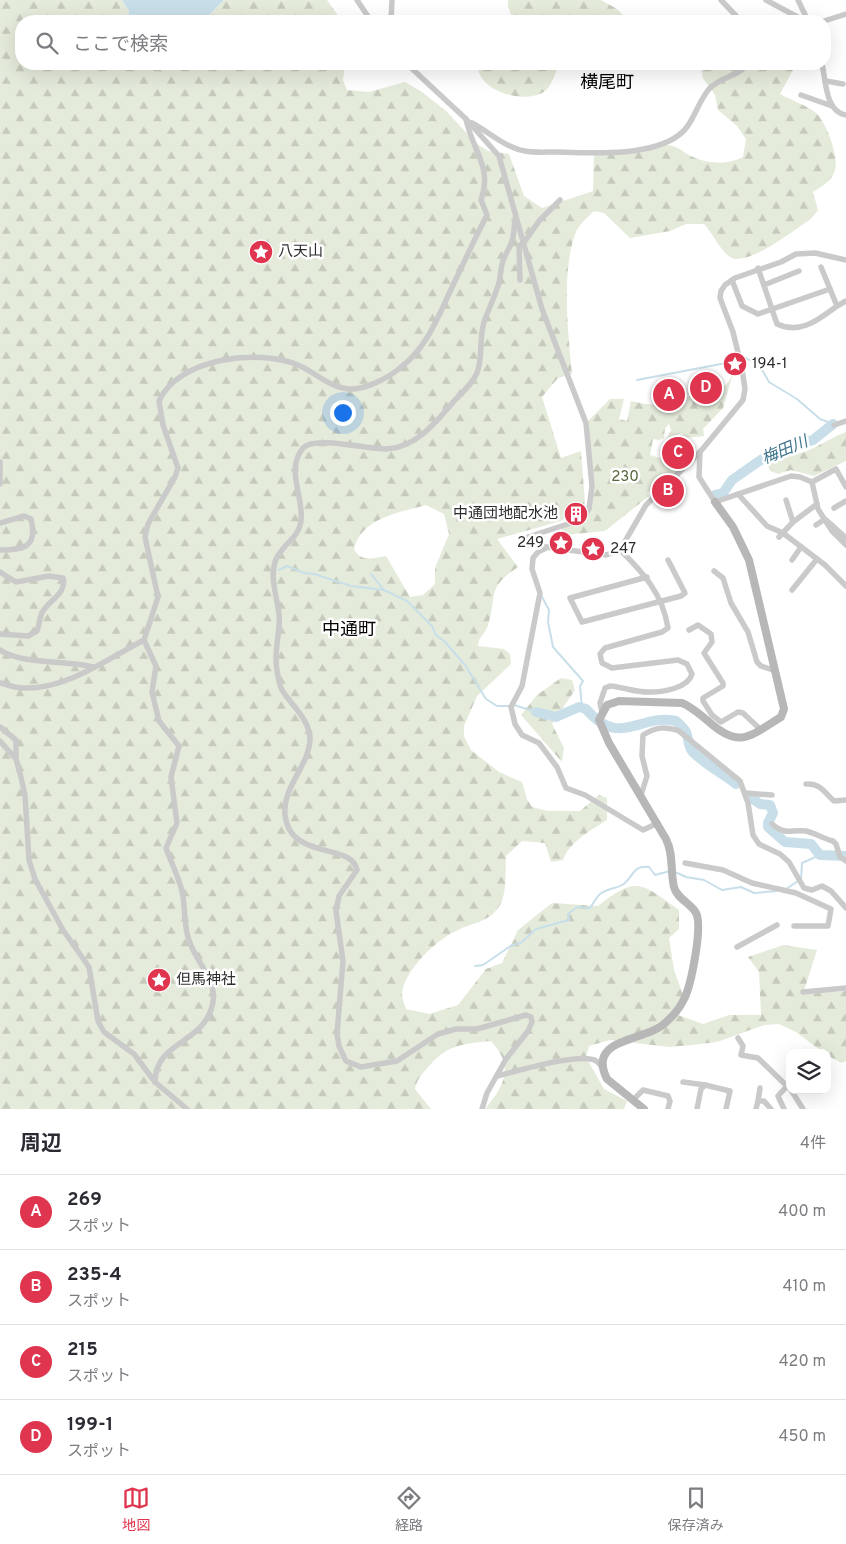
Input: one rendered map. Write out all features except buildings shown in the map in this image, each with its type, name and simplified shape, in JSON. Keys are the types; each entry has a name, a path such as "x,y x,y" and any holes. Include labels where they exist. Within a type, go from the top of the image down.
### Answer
{"street":[{"path":"357,0 367,15"},
{"path":"391,15 392,0"},
{"path":"721,0 735,15"},
{"path":"766,0 795,15"},
{"path":"798,0 804,15"},
{"path":"831,19 846,14"},
{"path":"413,70 466,119 499,156 515,220 548,327 586,423 592,500 585,515 577,521 528,538 523,542 528,546 606,555 620,550 646,505 675,479 685,465 695,463 703,454 710,438 745,400 742,369 733,332 720,298 721,291 732,280 758,268 781,262 796,254 815,253 846,260"},
{"path":"466,119 512,147 526,152 589,153 641,149 666,142 678,136 689,124 699,103 713,86 742,70"},
{"path":"824,70 832,106"},
{"path":"826,80 843,84"},
{"path":"801,94 832,106 838,112 846,115"},
{"path":"155,1082 156,1068 165,1054 200,1028 211,1011 213,1002 208,974 190,944 182,893 166,848 177,824 171,777 179,746 160,721 152,692 156,666 144,640 158,597 145,537 148,524 176,477 178,468 159,406 162,393 181,375 198,366 224,360 281,359 298,365 336,386 352,389 381,379 413,357 434,326 487,215 481,200 486,182 484,165 466,119"},
{"path":"520,280 519,246 525,241 539,221 560,200"},
{"path":"482,1109 487,1093 506,1059 528,1031 532,1022 531,1017 526,1015 477,1029 456,1029 438,1034 397,1061 373,1067 355,1066 342,1056 336,1020 343,961 336,911 339,896 357,870 356,863 351,858 322,851 301,842 289,830 285,817 286,800 308,750 310,738 307,725 281,688 276,667 279,614 273,583 277,557 300,527 301,510 295,474 299,457 305,446 333,443 363,448 387,449 400,447 422,435 433,425 477,374 484,322 499,285 503,261 512,241 515,220"},
{"path":"821,267 837,306"},
{"path":"758,268 778,324 784,327 809,326 846,301"},
{"path":"764,285 799,271"},
{"path":"732,280 742,306 758,314 830,289"},
{"path":"834,425 846,421"},
{"path":"695,463 703,454"},
{"path":"0,462 0,484"},
{"path":"601,720 608,706 619,701 682,703 690,706 731,738 741,738 761,730 781,718 783,712 776,671 748,560 733,526 699,477 695,463"},
{"path":"812,482 836,468 846,488"},
{"path":"715,502 791,476 800,476 812,482"},
{"path":"812,482 817,504 825,519 846,545"},
{"path":"738,494 767,526 817,559 846,586"},
{"path":"786,500 793,522"},
{"path":"836,505 846,501"},
{"path":"781,535 793,522 817,504"},
{"path":"0,523 24,516 31,520 34,531 30,543 24,548 0,550"},
{"path":"816,525 825,519"},
{"path":"825,519 846,538"},
{"path":"792,560 801,547"},
{"path":"548,548 538,552 533,558 532,569 540,593 522,686 511,707 516,724 522,734 539,744 557,766 566,788 585,795 596,804 643,830 658,823"},
{"path":"620,550 647,577 662,602 668,628 662,632 605,648 602,650 601,660 606,666 612,668 678,660 691,668 690,678 687,683 680,686 650,693 610,686 605,688 600,698 601,720 671,848 674,887 677,894 696,912 699,926 684,999 664,1024 651,1034 616,1043 610,1048 603,1061 603,1068 607,1079 644,1109"},
{"path":"792,590 817,559"},
{"path":"647,577 570,598 582,622 681,596 684,593 668,560"},
{"path":"714,571 723,578 731,603 748,632 757,662 761,666 776,671"},
{"path":"0,572 16,582 49,576 63,578 64,581 62,591 42,612 37,631 28,636 0,634"},
{"path":"689,630 698,625 710,634 712,642 704,654 723,683 723,686 704,698 703,701 712,715 721,722 738,712 743,713 761,730"},
{"path":"0,683 21,688 34,688 70,679 144,640"},
{"path":"0,650 29,659 75,662 93,667"},
{"path":"0,727 16,740 16,759 25,795 29,860 35,880 63,930 89,967 98,1021 104,1032 134,1054 155,1082 187,1109"},
{"path":"641,795 647,776 642,756 644,735 654,729 668,727 679,732 740,781 745,793 753,835 759,844 780,854 789,862 804,888 812,890 822,886 832,891 846,908"},
{"path":"0,741 16,759"},
{"path":"806,784 815,784 834,801 846,800"},
{"path":"745,793 772,795"},
{"path":"772,824 779,830 790,833 805,831 833,841 836,844 840,857 846,861"},
{"path":"685,864 723,870 752,883 789,891 831,909 828,926 794,926"},
{"path":"737,947 777,925"},
{"path":"803,992 846,988"},
{"path":"738,1038 743,1046 741,1055 758,1058 786,1085"},
{"path":"497,1076 565,1060 587,1058 596,1060 603,1068"},
{"path":"684,1082 730,1091 726,1109"},
{"path":"697,1109 701,1089 705,1085"},
{"path":"756,1109 760,1088"},
{"path":"633,1100 643,1090 668,1096 670,1100 668,1109"},
{"path":"784,1109 778,1096 786,1090"},
{"path":"793,1094 803,1109"},
{"path":"758,1101 764,1101 771,1109"}],"green space":[{"path":"0,0 122,0 129,11 129,15 15,15 15,70 344,70 343,80 347,90 369,92 405,82 422,92 446,111 477,144 488,151 509,154 524,196 542,208 593,191 594,153 665,145 678,148 693,157 705,161 725,162 743,157 746,139 737,126 718,110 715,95 703,78 701,70 793,70 780,94 815,112 831,139 835,156 835,170 832,177 826,183 813,192 818,210 811,219 783,238 748,257 738,259 726,254 704,224 686,224 670,231 630,238 604,213 594,211 577,229 571,247 567,283 572,374 558,378 542,397 561,458 581,451 585,503 561,521 497,539 518,567 508,574 497,586 488,625 479,640 478,646 504,649 510,654 511,664 477,696 464,726 464,736 471,750 499,772 522,782 527,799 532,807 548,811 580,811 599,795 607,798 607,820 587,832 570,847 563,860 551,862 545,843 522,841 506,856 505,890 498,908 480,922 450,934 423,956 409,975 402,994 406,1009 429,1014 458,1005 486,969 502,963 518,930 552,903 598,906 622,890 639,886 656,894 679,910 679,929 669,938 674,970 683,995 678,1015 703,1024 729,1015 761,1015 759,972 748,957 783,945 817,950 803,994 846,991 846,1061 842,1063 831,1058 831,1049 819,1049 796,1032 779,1024 764,1025 717,1042 692,1045 669,1047 610,1040 589,1046 586,1057 604,1089 627,1101 624,1109 485,1109 502,1084 505,1068 503,1059 491,1041 464,1044 443,1053 418,1079 415,1089 431,1109 0,1109","holes":["426,505 444,514 449,534 435,568 435,584 423,595 410,597 386,556 364,558 354,549 358,538 373,523 393,514"]},
{"path":"224,0 327,0 338,15 209,15"},
{"path":"508,0 601,0 617,9 623,15 511,15"},
{"path":"479,70 557,70 546,90 533,96 523,97 512,96 492,88 479,73"},
{"name":"230","path":"742,369 732,377 723,408 703,429 704,436 685,438 682,433 667,438 671,430 669,424 665,428 664,438 659,440 653,439 650,455 660,458 658,474 665,476 647,493 649,496 605,531 564,535 560,527 585,515 592,500 586,423 610,399 624,399 619,419 627,421 631,401 665,405 698,393 705,395 726,385 736,370"},
{"path":"846,432 846,461 814,476 791,470 778,474 770,471 766,461 795,450 797,454 804,452"},
{"path":"660,458 676,464 684,464 669,480 658,474"},
{"path":"561,678 572,680 575,690 552,724 564,748 562,762 521,715 537,695"}],"water":[{"path":"122,0 224,0 209,15 129,15 129,11"}],"waterway":[{"path":"744,357 760,366 769,382 797,399 820,419 833,424"},
{"path":"637,380 726,363 737,358"},
{"name":"梅田川","path":"715,495 723,493 732,480 768,455 813,440 833,424"},
{"path":"279,570 287,566 304,573 314,574 351,586 384,590 407,601 432,626 436,635 445,642 465,665 486,699 497,706 509,706"},
{"path":"371,574 384,590"},
{"path":"541,595 549,610 548,622 553,647 583,681 580,686 582,708"},
{"path":"514,705 536,712"},
{"path":"536,712 556,717 579,707 586,709 598,721 609,727 620,728 651,721 676,721 686,732 692,751 736,784"},
{"path":"753,799 760,804 770,805 773,813 768,827 785,842 811,844 820,855 846,856"},
{"path":"786,889 801,879 802,863 820,855"},
{"path":"475,966 483,965 512,945 521,943 536,929 569,920 568,914 577,907 590,908 601,893 622,885 639,868 649,867 655,875 670,871"},
{"path":"675,872 686,877 704,880 722,890 741,887 754,893 777,891"}],"place":[{"name":"八天山","path":"261,252"},
{"name":"194-1","path":"735,364"},
{"name":"199-1","path":"706,388"},
{"name":"269","path":"669,395"},
{"name":"215","path":"678,453"},
{"name":"235-4","path":"668,491"},
{"name":"中通団地配水池","path":"576,514"},
{"name":"249","path":"561,543"},
{"name":"247","path":"593,549"},
{"name":"但馬神社","path":"159,980"}],"district":[{"name":"横尾町","path":"607,83"},
{"name":"中通町","path":"349,630"}]}
